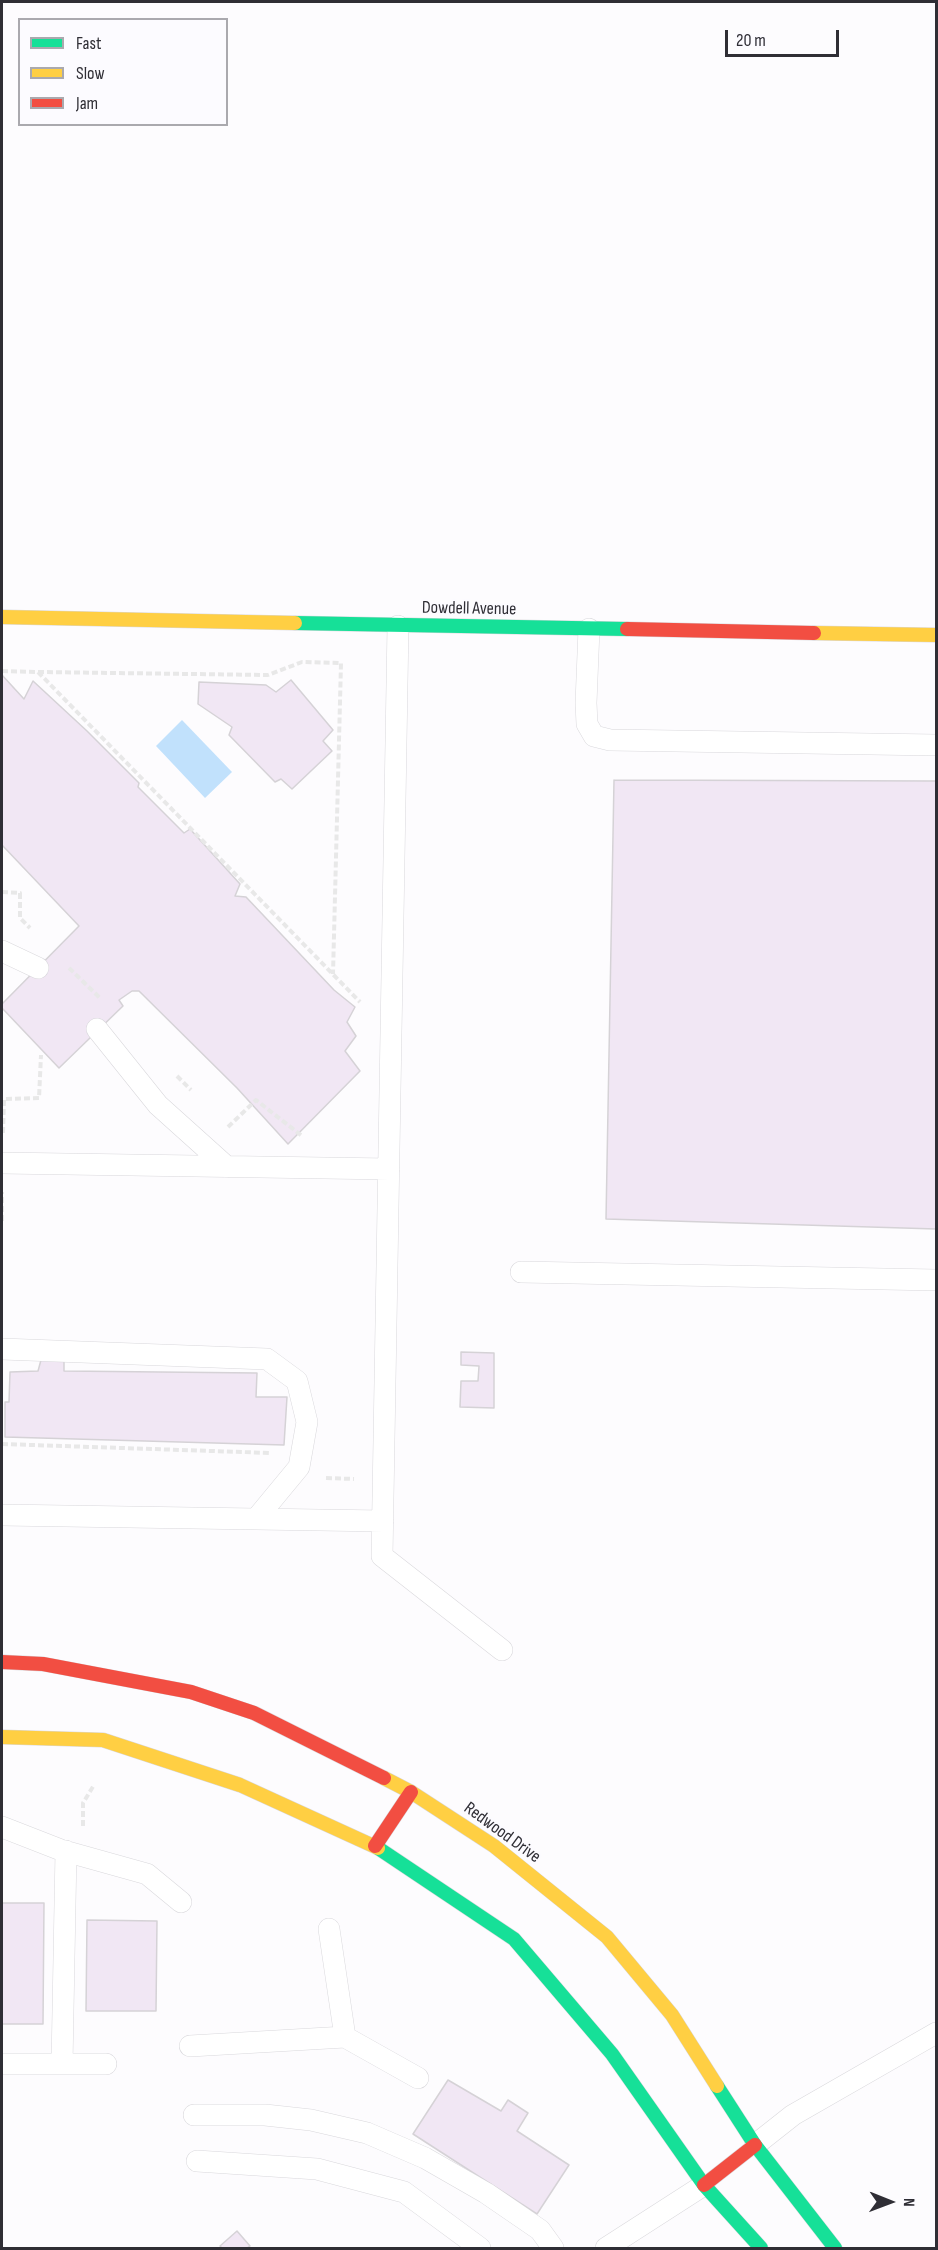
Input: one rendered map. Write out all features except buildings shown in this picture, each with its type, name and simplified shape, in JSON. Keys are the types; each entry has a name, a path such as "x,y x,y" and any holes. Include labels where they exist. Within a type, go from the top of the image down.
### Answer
{"street":[{"name":"Dowdell Avenue","path":"2,617 936,635"},
{"name":"Redwood Drive","path":"2,1662 43,1664 191,1692 254,1713 411,1792 494,1846 607,1937 672,2015 755,2145 835,2248"},
{"path":"2,1740 103,1740 240,1785 375,1846 514,1939 612,2054 704,2185 761,2248"},
{"path":"375,1846 411,1792"},
{"path":"704,2185 755,2145"}],"lane":[{"path":"399,626 382,1556 502,1650"},
{"path":"589,629 586,703 587,724 594,736 621,740 936,745"},
{"path":"2,951 38,968"},
{"path":"97,1029 158,1105 227,1167"},
{"path":"2,1163 389,1169"},
{"path":"521,1272 936,1280"},
{"path":"2,1349 267,1359 297,1382 307,1422 299,1467 255,1519"},
{"path":"2,1515 383,1521"},
{"path":"2,1827 66,1851 147,1874 181,1902"},
{"path":"62,2064 66,1851"},
{"path":"329,1929 345,2037"},
{"path":"755,2145 793,2115 936,2033"},
{"path":"190,2046 345,2037 418,2078"},
{"path":"2,2064 106,2064"},
{"path":"194,2115 265,2115 311,2120 367,2133 425,2158 486,2193 540,2230 553,2248"},
{"path":"196,2161 317,2169 404,2192 480,2248"},
{"path":"606,2248 704,2185"}],"path":[{"path":"2,671 268,675 302,663 340,663 333,974"},
{"path":"38,672 363,1005"},
{"path":"2,892 20,893 20,918 36,935"},
{"path":"61,960 103,1002"},
{"path":"170,1069 195,1094"},
{"path":"220,1119 228,1127 256,1100 302,1136 313,1136"},
{"path":"2,1444 283,1453"},
{"path":"316,1478 358,1479"},
{"path":"84,1837 81,1820 83,1803 94,1785"}],"water":[{"path":"182,720 232,772 205,798 156,746"}],"traffic: fast":[{"path":"295,623 627,629"},
{"path":"378,1848 514,1939 612,2054 704,2185 761,2248"},
{"path":"717,2086 755,2145 835,2248"}],"traffic: slow":[{"path":"2,617 295,623"},
{"path":"814,633 936,635"},
{"path":"2,1737 103,1740 240,1785 378,1848"},
{"path":"384,1778 411,1792 494,1846 607,1937 672,2015 717,2086"}],"traffic: jam":[{"path":"627,629 814,633"},
{"path":"2,1662 43,1664 191,1692 254,1713 384,1778"},
{"path":"375,1846 411,1792"},
{"path":"704,2185 755,2145"}]}
